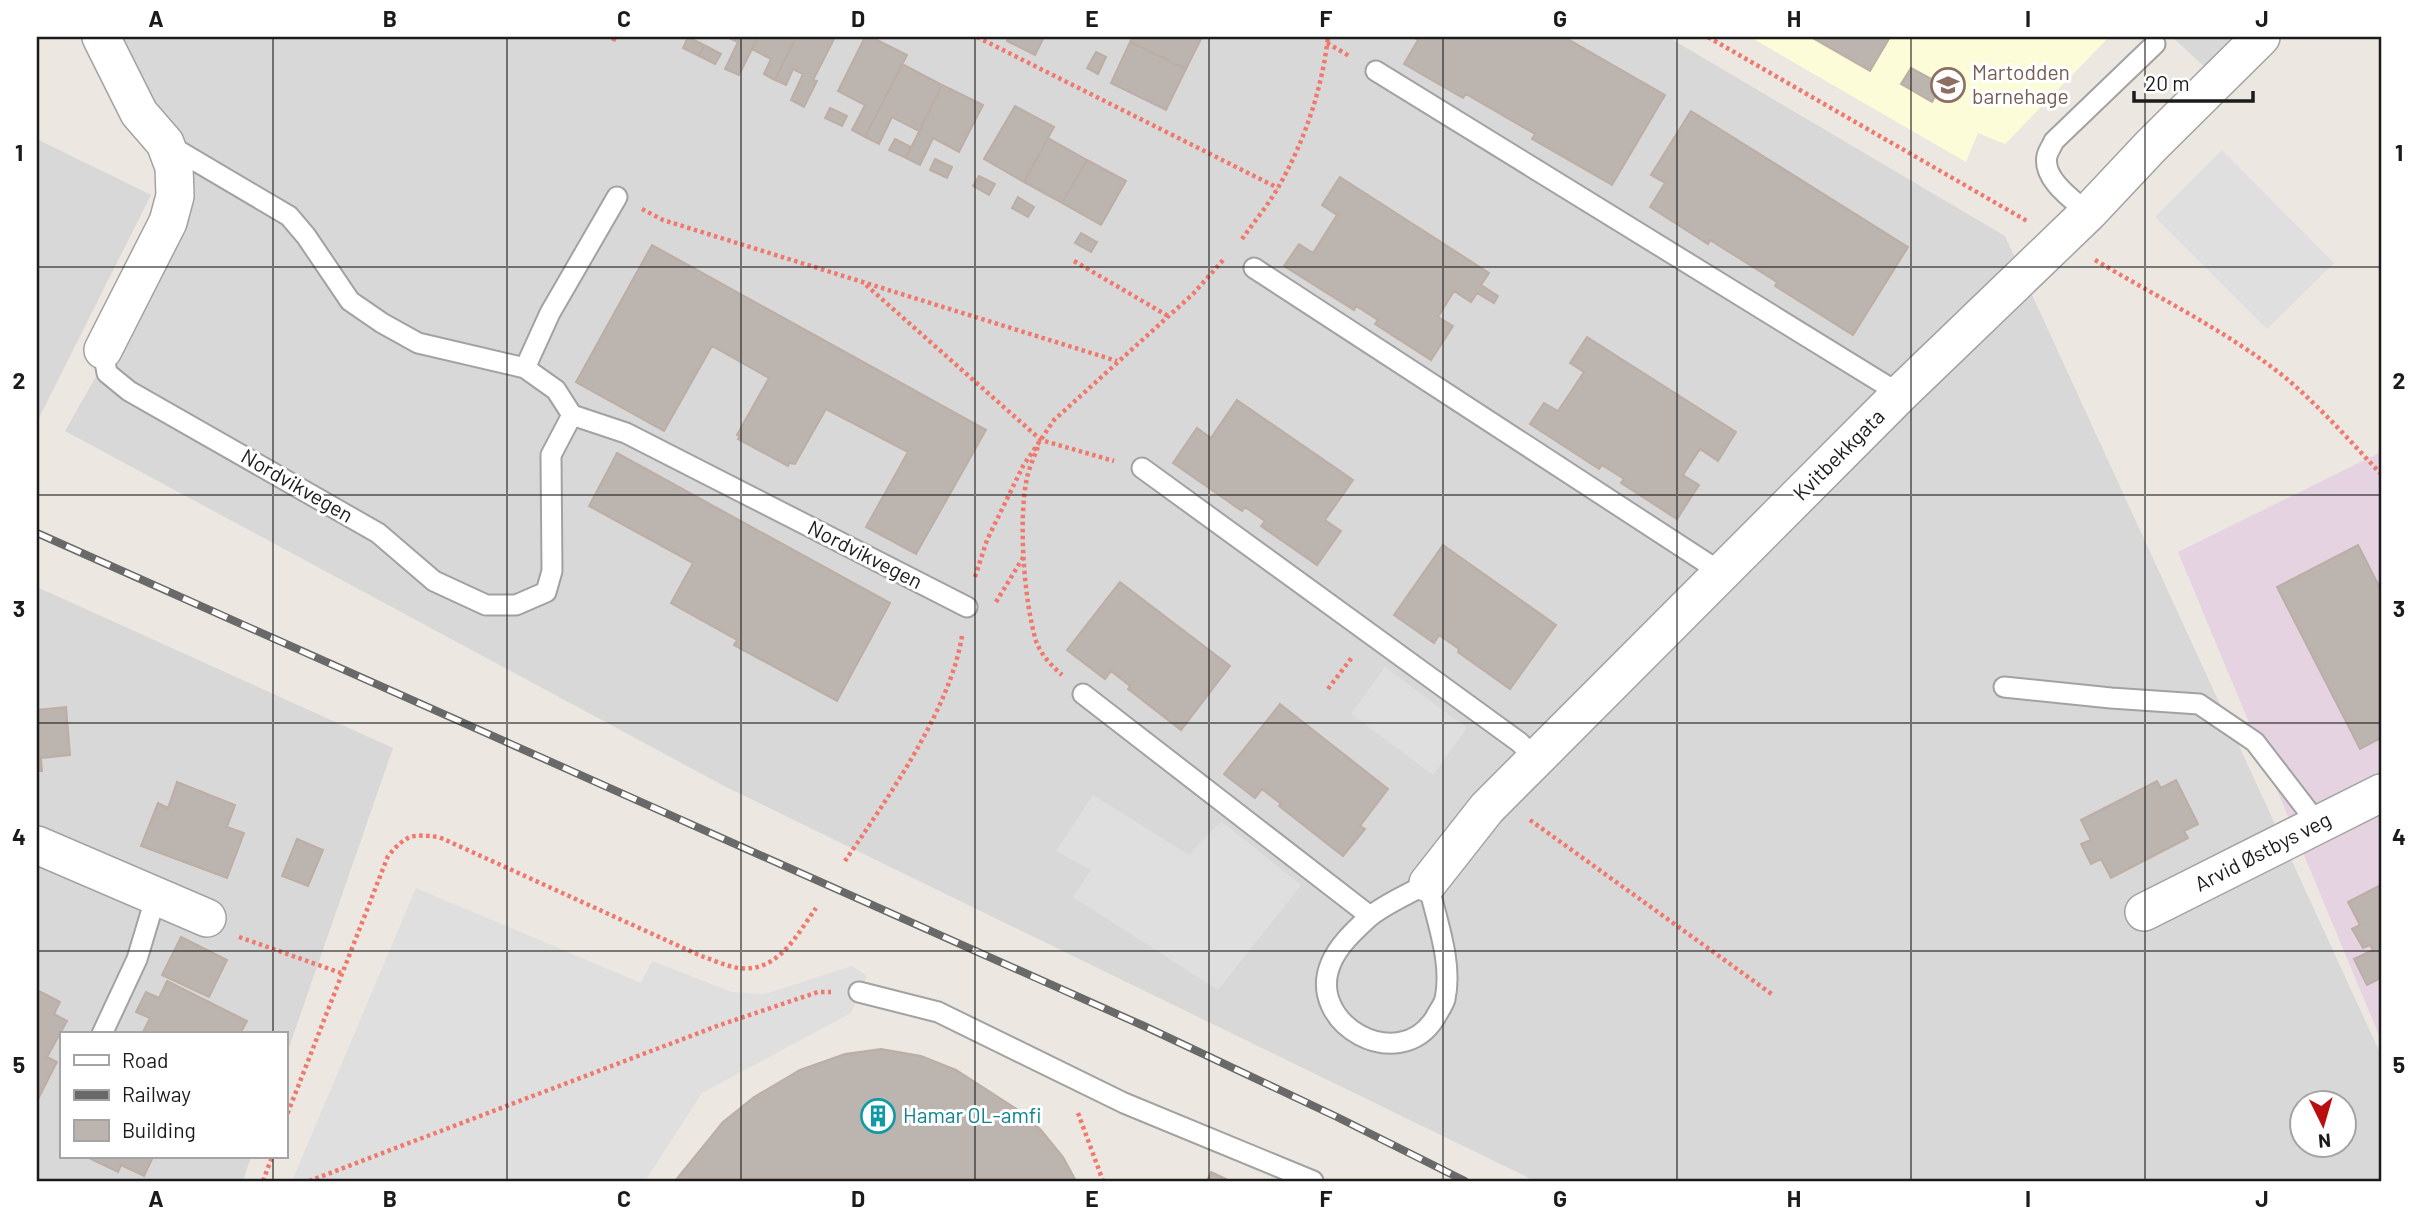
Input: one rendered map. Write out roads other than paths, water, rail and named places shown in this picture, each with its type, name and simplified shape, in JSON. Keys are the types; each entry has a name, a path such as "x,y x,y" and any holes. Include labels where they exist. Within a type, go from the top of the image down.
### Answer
{"street":[{"name":"Nordvikvegen","path":"101,37 139,113 165,143 174,167 175,196 168,222 103,350"},
{"name":"Kvitbekkgata","path":"1428,883 1487,808 1536,758 1900,394 2088,213 2261,37"},
{"name":"Arvid Østbys veg","path":"2144,912 2381,793"},
{"path":"37,845 207,918"}],"lane":[{"path":"2088,213 2049,173 2046,158 2054,141 2155,44"},
{"path":"1376,71 1900,394"},
{"name":"Nordvikvegen","path":"165,143 289,216 306,236 350,301 382,323 418,343 525,368 556,390 572,415 626,433 967,607"},
{"path":"525,368 550,313 617,197"},
{"path":"1254,268 1722,573"},
{"name":"Nordvikvegen","path":"103,350 107,373 129,391 379,533 434,581 486,605 516,605 546,592 552,571 551,455 572,415"},
{"path":"1142,468 1519,742 1536,758"},
{"path":"2004,687 2199,704 2255,742 2318,824"},
{"path":"1083,694 1370,916"},
{"path":"1428,883 1445,958 1447,976 1444,1001 1430,1026 1408,1040 1396,1043 1362,1038 1345,1026 1332,1007 1327,980 1329,966 1344,943 1370,916 1428,883"},
{"path":"103,1032 138,958 156,896"},
{"path":"859,992 938,1012 1124,1103 1313,1181"}],"railway":[{"path":"37,533 1144,1026 1465,1181"}],"place":[{"name":"Martodden barnehage","path":"1948,85"},
{"name":"Hamar OL-amfi","path":"878,1116"}]}
